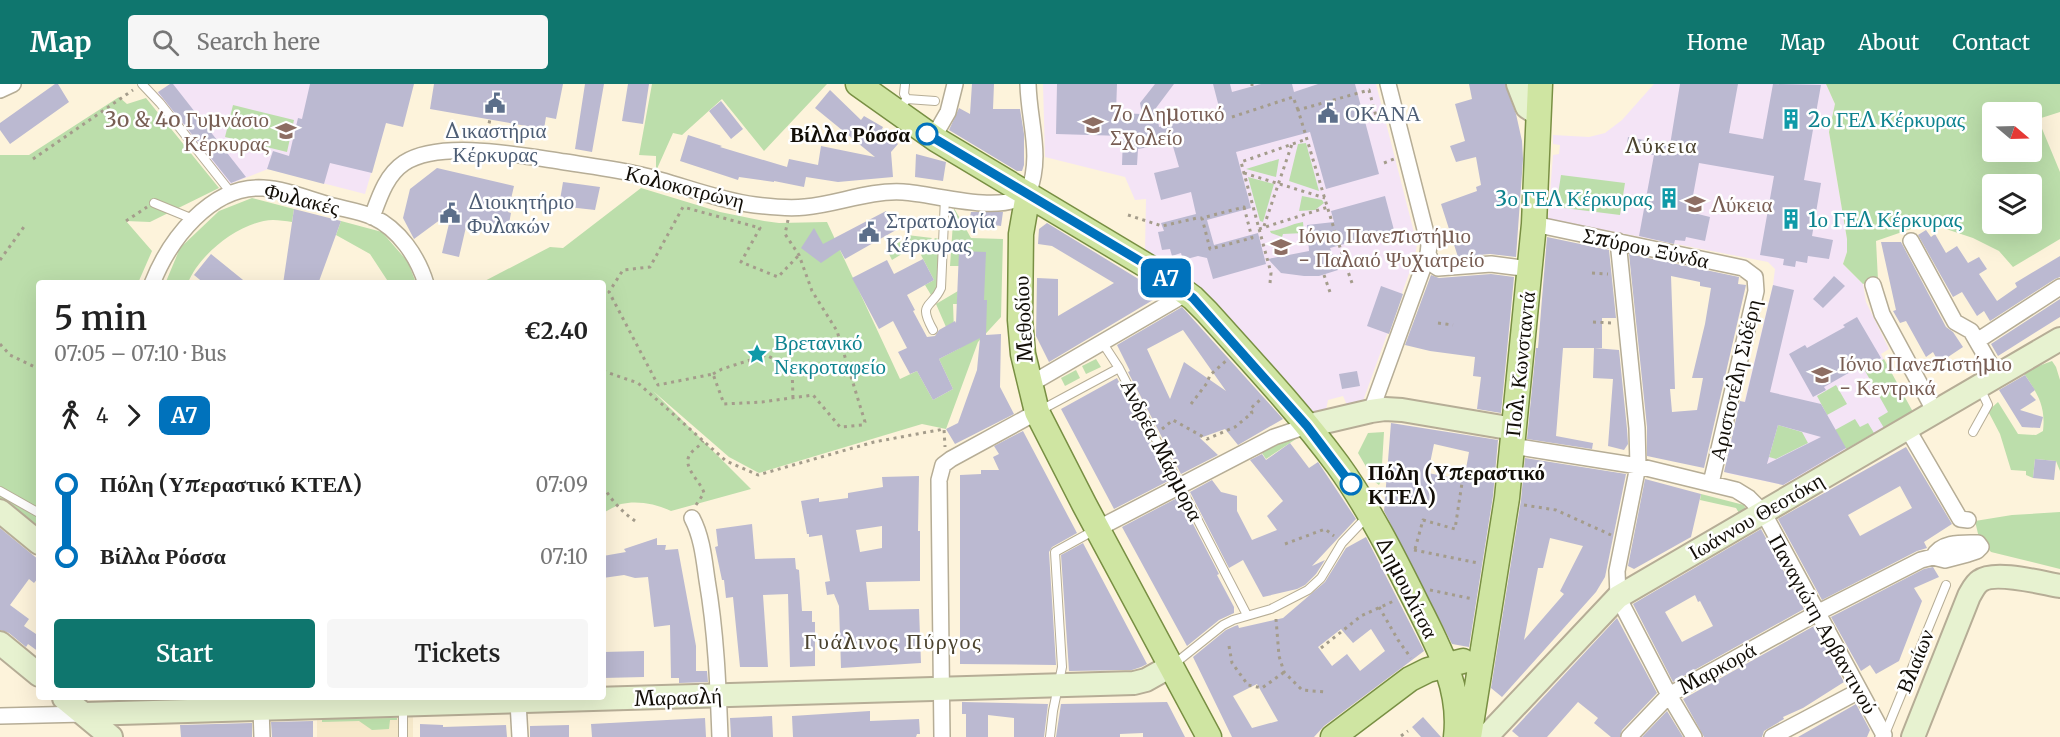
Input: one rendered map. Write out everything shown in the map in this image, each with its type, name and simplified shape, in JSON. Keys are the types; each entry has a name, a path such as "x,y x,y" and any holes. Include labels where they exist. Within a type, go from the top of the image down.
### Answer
{"main road":[{"name":"Δημουλίτσα","path":"858,84 902,106 933,138 1162,275 1187,293 1207,312 1347,469 1447,666 1456,700 1456,737"},
{"name":"Πολ. Κωνσταντά","path":"1469,737 1499,556 1513,437 1534,224 1540,84"},
{"name":"Μεθοδίου","path":"1028,194 1021,234 1020,313 1022,345 1029,386 1037,412 1097,529"},
{"path":"1097,529 1209,737"},
{"path":"1333,737 1422,672 1462,661 1482,648"},
{"path":"1403,685 1414,683 1433,686 1447,692 1456,700"}],"street":[{"path":"0,90 13,84"},
{"path":"933,138 948,112 955,84"},
{"path":"1028,84 1036,161 1035,174 1028,194"},
{"path":"1388,84 1427,235 1428,253 1432,264 1438,268 1491,264 1530,269"},
{"path":"1518,84 1527,107 1538,114"},
{"name":"Κολοκοτρώνη","path":"372,217 389,179 404,164 425,154 457,151 517,155 608,169 641,175 740,202 790,208 815,206 884,192 916,193 945,198 1007,203 1028,194"},
{"name":"Φυλακές","path":"154,280 169,249 206,208 232,194 252,188 268,188 372,217 389,228 407,247 424,280"},
{"name":"Σπύρου Ξύνδα","path":"1534,224 1743,268 1755,277"},
{"path":"1911,241 1955,322 1969,329 1977,341 1988,381"},
{"path":"1618,242 1636,416 1638,466 1617,571 1618,597 1669,695 1694,737"},
{"path":"1371,411 1428,253"},
{"name":"Αριστοτέλη Σιδέρη","path":"1712,483 1756,291 1755,277"},
{"path":"1873,285 1882,314 1935,412"},
{"path":"1977,341 2060,287"},
{"path":"1029,386 1187,293"},
{"name":"Ιωάννου Θεοτόκη","path":"1496,734 1618,597 2060,339"},
{"path":"1097,529 1274,437 1307,426 1371,411 1402,410 1513,437"},
{"path":"942,737 940,470 951,459 1037,412"},
{"path":"1907,428 1960,519 1968,520"},
{"name":"Παναγιώτη Αρβαντινού","path":"1513,437 1712,483 1736,490 1749,498 1762,512 1884,736"},
{"path":"0,511 36,541"},
{"path":"692,518 698,529 702,545 712,614 720,737"},
{"name":"Μαρκορά","path":"1629,737 1669,695 1817,613 1921,560 1934,557"},
{"path":"1913,737 1969,596 1977,584 1981,580 1995,576 2060,586"},
{"path":"0,643 36,673"},
{"name":"Μαρασλή","path":"606,699 1138,683 1171,666"},
{"path":"1773,737 1859,691"},
{"path":"67,700 111,737"},
{"name":"Μαρασλή","path":"0,717 85,714 117,705 261,709 585,700"},
{"path":"518,702 520,737"},
{"path":"117,705 118,737"},
{"path":"261,709 262,737"}],"lane":[{"path":"142,84 232,194"},
{"path":"905,84 902,106 935,101"},
{"path":"933,330 925,312 928,304 942,288 945,198"},
{"path":"154,203 194,219"},
{"path":"1102,342 1119,368"},
{"name":"Ανδρέα Μάρμορα","path":"1037,412 1119,368 1247,615"},
{"path":"1973,432 1988,405 1988,381"},
{"path":"0,491 36,511"},
{"path":"1171,666 1223,625 1247,615 1271,609 1298,596 1317,583 1327,570 1364,504"},
{"path":"1050,737 1062,667 1055,552 1097,529"},
{"name":"Βλαίων","path":"1884,736 1946,585"},
{"path":"403,705 403,737"}],"path":[{"path":"33,159 142,84"},
{"path":"1298,110 1369,90 1377,120"},
{"path":"1232,117 1293,98 1328,207 1331,224 1352,283"},
{"path":"484,146 490,119"},
{"path":"1270,284 1270,273 1241,162 1307,139"},
{"path":"1202,218 1210,249 1252,238 1252,235 1264,226 1292,144"},
{"path":"1384,163 1397,159"},
{"path":"1244,173 1325,198"},
{"path":"126,221 154,203"},
{"path":"794,398 792,368 766,355 713,374 658,385 609,292 623,270 650,267 683,207 760,228 741,262 778,277 799,255"},
{"path":"1222,207 1223,213"},
{"path":"1128,215 1162,226 1244,207 1252,235"},
{"path":"1264,226 1328,207"},
{"path":"713,374 723,404 762,402 813,395 840,427 863,425 865,422 837,331 812,291 799,255 785,234 790,208"},
{"path":"0,260 26,224"},
{"path":"1592,273 1618,275"},
{"path":"1324,275 1330,295"},
{"path":"1593,322 1622,323"},
{"path":"1438,323 1453,325"},
{"path":"0,344 10,355 36,368"},
{"path":"1191,405 1210,375 1240,349"},
{"path":"606,372 638,383 726,461 758,475 874,442 944,429 945,447"},
{"path":"1154,435 1173,420 1207,440 1235,426 1252,413 1250,409 1274,388"},
{"path":"692,518 692,509 704,493 687,462 689,456 704,441"},
{"path":"1462,483 1455,529 1423,520 1414,549 1479,563"},
{"path":"606,491 623,512 635,520"},
{"path":"1519,505 1556,510 1624,540"},
{"path":"1285,544 1325,529 1342,543"},
{"path":"1424,588 1468,597"},
{"path":"1321,648 1361,615 1403,597"},
{"path":"1379,607 1414,662"},
{"path":"1271,609 1276,620 1279,656 1284,672 1302,690 1326,692"},
{"path":"1229,646 1232,663 1248,685 1262,688 1284,672"},
{"path":"1401,736 1408,731"}],"shaded area":[{"name":"3o & 4o Γυμνάσιο Κέρκυρας","path":"170,84 397,84 365,194 268,169 230,184 157,93"},
{"name":"Ιόνιο Πανεπιστήμιο - Παλαιό Ψυχιατρείο","path":"1043,84 1376,84 1417,244 1415,257 1363,401 1347,405 1343,396 1328,400 1326,410 1313,415 1197,285 1145,251 1146,199 1135,200 1125,177 1045,157"},
{"name":"Λύκεια","path":"1654,84 1826,84 1835,104 1829,132 1847,239 1847,252 1843,264 1863,284 1866,302 1889,349 1881,354 1913,412 1784,485 1727,473 1775,269 1768,262 1548,219 1553,155 1559,154 1560,145 1553,144 1553,135 1589,137 1605,133 1622,120"},
{"path":"413,717 413,737 317,737 317,719"}],"green space":[{"path":"652,84 827,84 764,151 722,99 682,135 673,133 656,171 656,156 639,155"},
{"path":"1826,84 2060,84 2060,112 2042,118 2042,102 1982,102 1982,162 2042,162 2042,129 2060,172 2060,239 2013,267 1999,251 1973,238 1928,223 1876,241 1878,280 1863,284 1843,264 1847,252 1847,239 1829,132 1835,104"},
{"path":"119,97 127,104 146,98 219,188 150,222 126,221 152,251 139,280 36,280 36,527 0,499 0,155 29,155"},
{"path":"233,105 294,120 287,152 225,137"},
{"path":"1306,143 1319,191 1289,181 1298,144"},
{"path":"1279,159 1276,177 1246,169"},
{"path":"1561,175 1625,183 1620,215 1556,207"},
{"path":"1248,177 1274,184 1263,222 1260,221"},
{"name":"Βρετανικό Νεκροταφείο","path":"641,188 720,212 764,221 827,222 900,379 917,371 933,400 953,389 939,359 960,348 946,327 936,304 958,291 957,304 953,304 954,331 987,300 984,300 959,266 950,266 954,208 971,238 1003,239 1001,317 978,342 946,429 922,424 759,473 729,457 653,391 751,489 671,511 660,506 634,502 621,504 606,512 606,280 487,280 550,247 563,248"},
{"path":"1302,196 1322,200 1324,203 1315,210 1299,211"},
{"path":"252,198 294,209 292,222 273,220 261,222 248,226 223,241 201,261 189,280 167,280 180,248 219,211"},
{"path":"341,221 382,232 408,262 415,280 387,280 370,254 336,235"},
{"path":"1303,222 1304,233 1283,234 1282,237 1270,231 1294,224"},
{"path":"907,235 932,238 920,252 910,249 892,260 886,248 907,239"},
{"path":"935,238 939,239 940,278 931,295 925,285 934,280 921,255"},
{"path":"1096,359 1101,367 1086,374 1082,366"},
{"path":"1884,359 1913,412 1884,428 1878,418 1888,412 1864,369"},
{"path":"2052,361 2060,380 2060,471 2056,461 2035,459 2033,478 2026,475 2026,471 2011,470 2000,434 1988,411 1998,402 2018,434 2036,435 2043,431 2042,406 2023,372"},
{"path":"1076,370 1080,378 1065,386 1061,378"},
{"path":"1836,385 1847,404 1827,415 1817,396"},
{"path":"1855,419 1860,427 1868,423 1874,433 1846,449 1835,430"},
{"path":"1778,425 1802,432 1808,443 1776,459 1769,457"},
{"path":"1384,432 1379,485 1358,453 1368,433"},
{"path":"1297,434 1299,437 1266,459 1260,450"},
{"path":"1701,494 1744,505 1746,510 1739,513 1736,508 1700,500"},
{"path":"2060,512 2060,569 1991,552 1979,538 1975,521 2012,515"},
{"path":"397,718 397,720 390,720 389,729 372,730 359,721 322,722 322,719"}],"building":[{"path":"58,84 69,102 10,144 0,130 0,123"},
{"path":"173,84 246,177 231,183 158,92"},
{"path":"310,84 414,84 403,127 386,123 372,173 330,163 324,184 267,169 273,151 289,156 298,118 302,119"},
{"name":"Δικαστήρια Κέρκυρας","path":"434,84 563,84 556,119 546,117 544,129 430,109"},
{"path":"585,84 604,84 592,152 575,149"},
{"path":"628,84 649,84 643,124 622,121"},
{"path":"972,84 994,84 993,109 1020,109 1024,134 1022,171 1017,171 949,130 959,108 970,114"},
{"path":"1057,84 1117,84 1116,113 1142,114 1140,103 1155,84 1174,84 1156,108 1159,127 1220,111 1213,84 1230,84 1232,92 1261,84 1292,84 1294,92 1318,84 1355,84 1379,174 1326,189 1310,132 1236,152 1251,208 1207,220 1214,245 1258,233 1266,264 1213,279 1207,258 1198,256 1183,260 1181,253 1172,256 1170,249 1162,250 1158,232 1164,231 1161,223 1196,214 1191,192 1161,200 1154,173 1179,167 1172,143 1138,149 1137,165 1122,165 1123,136 1056,134"},
{"path":"1469,84 1505,84 1516,114 1523,159 1516,257 1490,254 1458,257 1441,204 1477,191 1476,187 1481,185 1476,157 1456,162 1450,146 1465,141 1455,104 1472,99"},
{"path":"1680,84 1738,84 1729,133 1763,139 1773,84 1821,85 1804,180 1821,183 1812,236 1833,240 1829,259 1808,256 1807,263 1796,261 1795,267 1783,265 1784,259 1760,255 1774,176 1699,163 1690,212 1710,217 1705,241 1686,237 1685,241 1675,240 1674,244 1639,236 1654,155 1626,150 1628,137 1670,145"},
{"path":"830,90 861,120 864,116 883,127 882,129 898,144 891,152 893,177 838,182 806,177 804,187 739,177 738,180 680,161 688,135 787,167 789,159 818,165 821,146 875,157 815,108"},
{"path":"721,101 743,129 731,139 709,111"},
{"path":"916,154 946,162 943,181 915,177"},
{"name":"Διοικητήριο Φυλακών","path":"437,168 514,186 508,212 511,213 507,234 468,226 459,257 442,253 452,211 414,239 403,218 410,189"},
{"path":"563,182 600,187 595,210 559,206"},
{"path":"1385,196 1394,230 1330,248 1338,270 1319,276 1281,273 1268,259 1309,251 1307,225 1334,222 1331,211"},
{"path":"294,209 341,221 319,280 284,280"},
{"path":"886,211 896,230 845,259 840,250 821,263 801,248 814,228 823,244"},
{"path":"971,212 1003,212 1001,226 969,222"},
{"path":"1047,223 1163,294 1049,362 1036,336 1037,278 1058,279 1058,316 1114,283 1052,246 1038,244 1039,229"},
{"path":"1926,230 1931,237 1935,234 1946,253 1957,246 1968,263 1979,257 1987,269 1979,274 1997,301 2017,287 2015,283 2060,256 2060,277 1990,321 1984,311 1977,316 1962,292 1953,297 1918,235"},
{"path":"1547,237 1609,250 1616,318 1602,318 1602,348 1563,348 1556,436 1593,443 1592,449 1527,439 1536,348 1538,348"},
{"path":"1881,242 1901,242 1946,327 1953,332 1963,347 1939,363 1933,352 1926,357 1906,321 1900,323 1893,311 1896,310"},
{"path":"959,251 986,252 984,300 987,300 986,335 1001,334 1000,387 1014,414 955,444 946,429 958,423 977,370 980,338 939,359 953,389 933,400 917,371 910,374 898,352 907,348 893,321 879,329 852,278 887,260 894,274 923,259 934,280 907,295 927,337 935,336 939,330 955,321 956,323"},
{"path":"211,254 243,280 200,280 194,275"},
{"path":"1629,254 1739,277 1738,284 1746,285 1704,468 1647,456 1647,427","holes":["1671,276 1700,282 1700,286 1711,288 1692,378 1703,378 1697,410 1672,412 1670,389 1675,389"]},
{"path":"1491,274 1514,277 1501,413 1477,409 1481,377 1473,376 1475,357 1405,345 1431,275 1439,278"},
{"path":"1834,276 1845,286 1823,308 1813,299"},
{"path":"1773,285 1794,290 1770,392 1821,404 1846,448 1783,485 1724,472 1740,401 1745,402","holes":["1778,425 1821,437 1767,464"]},
{"path":"1381,286 1403,294 1389,334 1367,326"},
{"path":"2060,299 2060,317 1998,356 1991,344"},
{"path":"1182,307 1283,419 1238,445 1225,429 1200,438 1218,455 1181,474 1128,372 1130,371 1117,345","holes":["1183,330 1226,391 1184,362 1170,399 1147,349"]},
{"path":"1857,317 1881,358 1867,366 1866,363 1824,387 1826,390 1813,397 1789,354 1805,345 1807,348 1845,327 1843,325"},
{"path":"1594,348 1619,350 1628,444 1624,450 1608,446 1613,379 1593,378"},
{"path":"1357,371 1360,386 1342,389 1339,374"},
{"path":"2025,375 2035,390 2030,394 2036,400 2020,410 2043,417 2040,428 2022,427 1999,390"},
{"path":"1117,378 1170,480 1114,509 1061,409"},
{"path":"1391,423 1498,440 1493,496 1469,647 1452,644 1384,511","holes":["1434,444 1469,452 1464,480 1428,473"]},
{"path":"1023,431 1077,533 1052,547 1049,552 1056,665 960,664 960,475 981,474 981,470 999,470 993,457 999,454 994,446"},
{"path":"1290,443 1309,468 1318,462 1356,519 1312,566 1325,560 1305,585 1263,597 1243,560 1229,568 1190,492 1212,480 1221,492 1237,496 1237,511 1252,540 1277,530 1267,516 1283,501 1250,460 1262,454 1266,460"},
{"path":"1906,447 1952,524 1924,542 1927,548 1822,600 1778,519","holes":["1900,486 1912,508 1860,536 1848,515"]},
{"path":"1525,458 1626,474 1605,577 1596,592 1502,697 1491,688 1521,500","holes":["1550,538 1583,546 1560,591 1564,594 1524,640 1538,568 1543,568"]},
{"path":"2035,459 2056,461 2054,480 2033,478"},
{"path":"919,476 920,581 866,582 869,610 919,609 921,663 841,668 839,606 834,594 827,595 825,582 830,581 822,535 809,537 807,534 801,501 819,498 819,502 848,498 848,493 883,487 882,477","holes":["882,526 882,548 860,552 856,530"]},
{"path":"1645,479 1701,494 1691,537 1634,569 1628,566"},
{"path":"1179,497 1234,607 1234,613 1219,620 1187,646 1122,527"},
{"path":"752,524 755,559 795,558 796,569 799,570 802,611 812,611 812,622 815,622 815,666 790,667 788,594 763,595 768,667 740,667 733,597 726,598 724,580 722,580 715,547 718,546 716,529"},
{"path":"0,528 36,558 36,581 34,583 29,579 10,605 29,619 24,626 36,634 36,650 28,644 26,647 9,633 0,630"},
{"path":"1761,529 1804,609 1673,682 1633,604","holes":["1695,595 1698,602 1700,601 1713,626 1682,642 1665,612"]},
{"path":"1366,537 1424,651 1324,726 1314,737 1232,737 1193,657 1226,630 1235,626 1238,625 1239,628 1283,618 1325,582 1346,548","holes":["1341,629 1353,643 1371,629 1385,651 1360,671 1347,654 1332,666 1318,647","1257,684 1278,721 1252,728 1233,696"]},
{"path":"657,538 657,545 666,545 665,550 678,549 696,646 696,671 707,671 708,682 679,683 679,678 671,678 670,625 654,627 648,577 635,578 624,575 606,578 606,555 626,552 624,549"},
{"path":"1083,543 1147,664 1141,667 1132,670 1069,671 1061,555"},
{"path":"1933,567 1939,577 1914,588 1922,601 1899,661 1876,674 1870,665 1861,671 1831,617 1924,569"},
{"path":"1617,618 1657,693 1622,730 1620,737 1611,737 1594,723 1598,718 1578,702 1547,737 1519,737 1512,731"},
{"path":"1814,626 1844,682 1803,708 1783,717 1784,719 1764,731 1762,737 1704,737 1683,699"},
{"path":"644,651 644,677 606,678 606,652"},
{"path":"962,702 1048,704 1044,737 1014,737 1014,718 988,715 988,737 966,737 966,714 962,714"},
{"path":"1167,702 1185,737 1143,737 1143,733 1120,734 1120,737 1056,737 1061,704"},
{"path":"1856,704 1870,730 1867,737 1798,737"},
{"path":"870,711 870,721 919,719 920,734 916,737 793,737 792,716"},
{"path":"1667,711 1683,737 1642,737"},
{"path":"772,716 773,737 731,737 730,718"},
{"path":"1423,717 1441,737 1421,737 1412,727"},
{"path":"705,718 706,737 592,737 591,724"},
{"path":"313,721 313,737 272,737 271,722"},
{"path":"252,723 252,737 181,737 180,725"},
{"path":"420,724 443,725 443,727 506,725 507,737 420,737"},
{"path":"569,725 569,737 530,737 530,726"}],"bus line":[{"name":"A7","path":"927,134 1150,267 1193,298 1307,426 1351,484"}],"place":[{"name":"Δικαστήρια Κέρκυρας","path":"495,103"},
{"name":"ΟΚΑΝΑ","path":"1328,113"},
{"name":"2ο ΓΕΛ Κέρκυρας","path":"1791,119"},
{"name":"7ο Δημοτικό Σχολείο","path":"1093,125"},
{"name":"3o & 4o Γυμνάσιο Κέρκυρας","path":"286,131"},
{"name":"Βίλλα Ρόσσα","path":"927,134"},
{"name":"3ο ΓΕΛ Κέρκυρας","path":"1669,198"},
{"name":"Λύκεια","path":"1695,204"},
{"name":"Διοικητήριο Φυλακών","path":"450,213"},
{"name":"1ο ΓΕΛ Κέρκυρας","path":"1791,219"},
{"name":"Στρατολογία Κέρκυρας","path":"869,232"},
{"name":"Ιόνιο Πανεπιστήμιο - Παλαιό Ψυχιατρείο","path":"1281,247"},
{"name":"Βρετανικό Νεκροταφείο","path":"757,354"},
{"name":"Ιόνιο Πανεπιστήμιο - Κεντρικά","path":"1822,375"},
{"name":"Πόλη (Υπεραστικό ΚΤΕΛ)","path":"1351,484"}],"district":[{"name":"Λύκεια","path":"1662,145"},
{"name":"Γυάλινος Πύργος","path":"893,641"}]}
